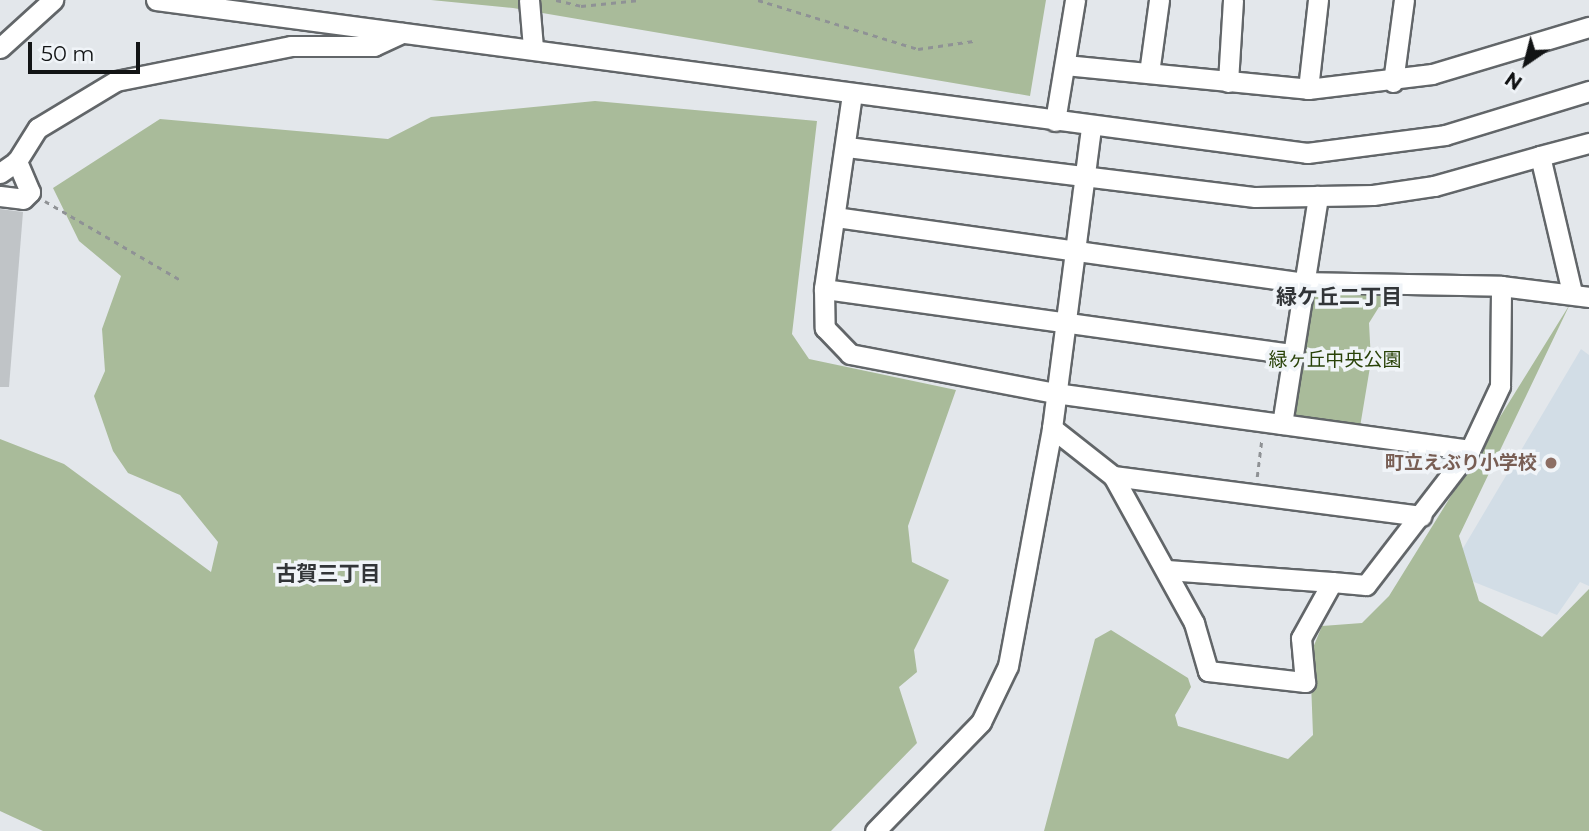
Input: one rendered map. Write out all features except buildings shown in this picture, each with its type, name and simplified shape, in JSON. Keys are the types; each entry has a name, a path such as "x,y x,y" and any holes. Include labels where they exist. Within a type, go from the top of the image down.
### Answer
{"street":[{"path":"0,48 53,0"},
{"path":"156,0 413,34"},
{"path":"529,0 533,48"},
{"path":"1055,121 1075,0"},
{"path":"1149,74 1159,0"},
{"path":"1228,82 1233,0"},
{"path":"1308,89 1318,0"},
{"path":"1393,82 1404,0"},
{"path":"1065,65 1308,89 1393,82 1589,27"},
{"path":"0,173 18,161 38,128 116,81 291,46 374,46 395,32 533,48 1258,149 1354,150 1445,135 1589,91"},
{"path":"852,94 847,147 824,289 825,328 850,354 1055,393 1470,450"},
{"path":"875,831 981,722 997,693 1017,637 1052,428 1091,126"},
{"path":"847,147 1084,179 1255,197 1318,196 1434,186 1589,143"},
{"path":"835,217 1300,282 1501,286 1580,295 1540,156"},
{"path":"0,196 23,198 30,192 18,161"},
{"path":"1273,423 1290,354 1300,282 1318,196"},
{"path":"1167,570 1366,585 1470,450 1500,386 1501,286"},
{"path":"824,289 1290,354"},
{"path":"1052,428 1113,477 1167,570 1209,671 1305,682 1301,638 1332,582"},
{"path":"1113,477 1421,516"}],"path":[{"path":"556,0 581,6 640,0"},
{"path":"758,0 918,49 973,41"},
{"path":"30,192 181,280"},
{"path":"1255,494 1273,423"}],"shaded area":[{"name":"町立えぶり小学校","path":"1581,349 1589,355 1589,586 1580,582 1557,615 1449,572"}],"green space":[{"path":"431,0 1046,0 1030,96 513,8"},
{"path":"595,101 817,121 792,334 809,359 956,390 908,526 912,562 949,580 914,650 917,672 899,687 917,743 831,831 43,831 0,811 0,439 64,464 211,572 218,542 180,495 128,473 113,451 94,396 105,371 102,329 121,276 79,241 53,188 160,119 388,139 431,117"},
{"name":"緑ヶ丘中央公園","path":"1316,289 1392,293 1391,308 1379,307 1369,323 1371,361 1360,427 1295,420 1290,414 1307,298"},
{"path":"1570,304 1459,536 1479,601 1542,637 1589,589 1589,831 1044,831 1095,639 1111,630 1188,678 1191,687 1175,715 1178,726 1288,759 1313,735 1310,655 1322,626 1362,623 1389,596"}],"place":[{"name":"町立えぶり小学校","path":"1551,463"}],"district":[{"name":"緑ケ丘二丁目","path":"1339,297"},
{"name":"古賀三丁目","path":"328,574"}]}
